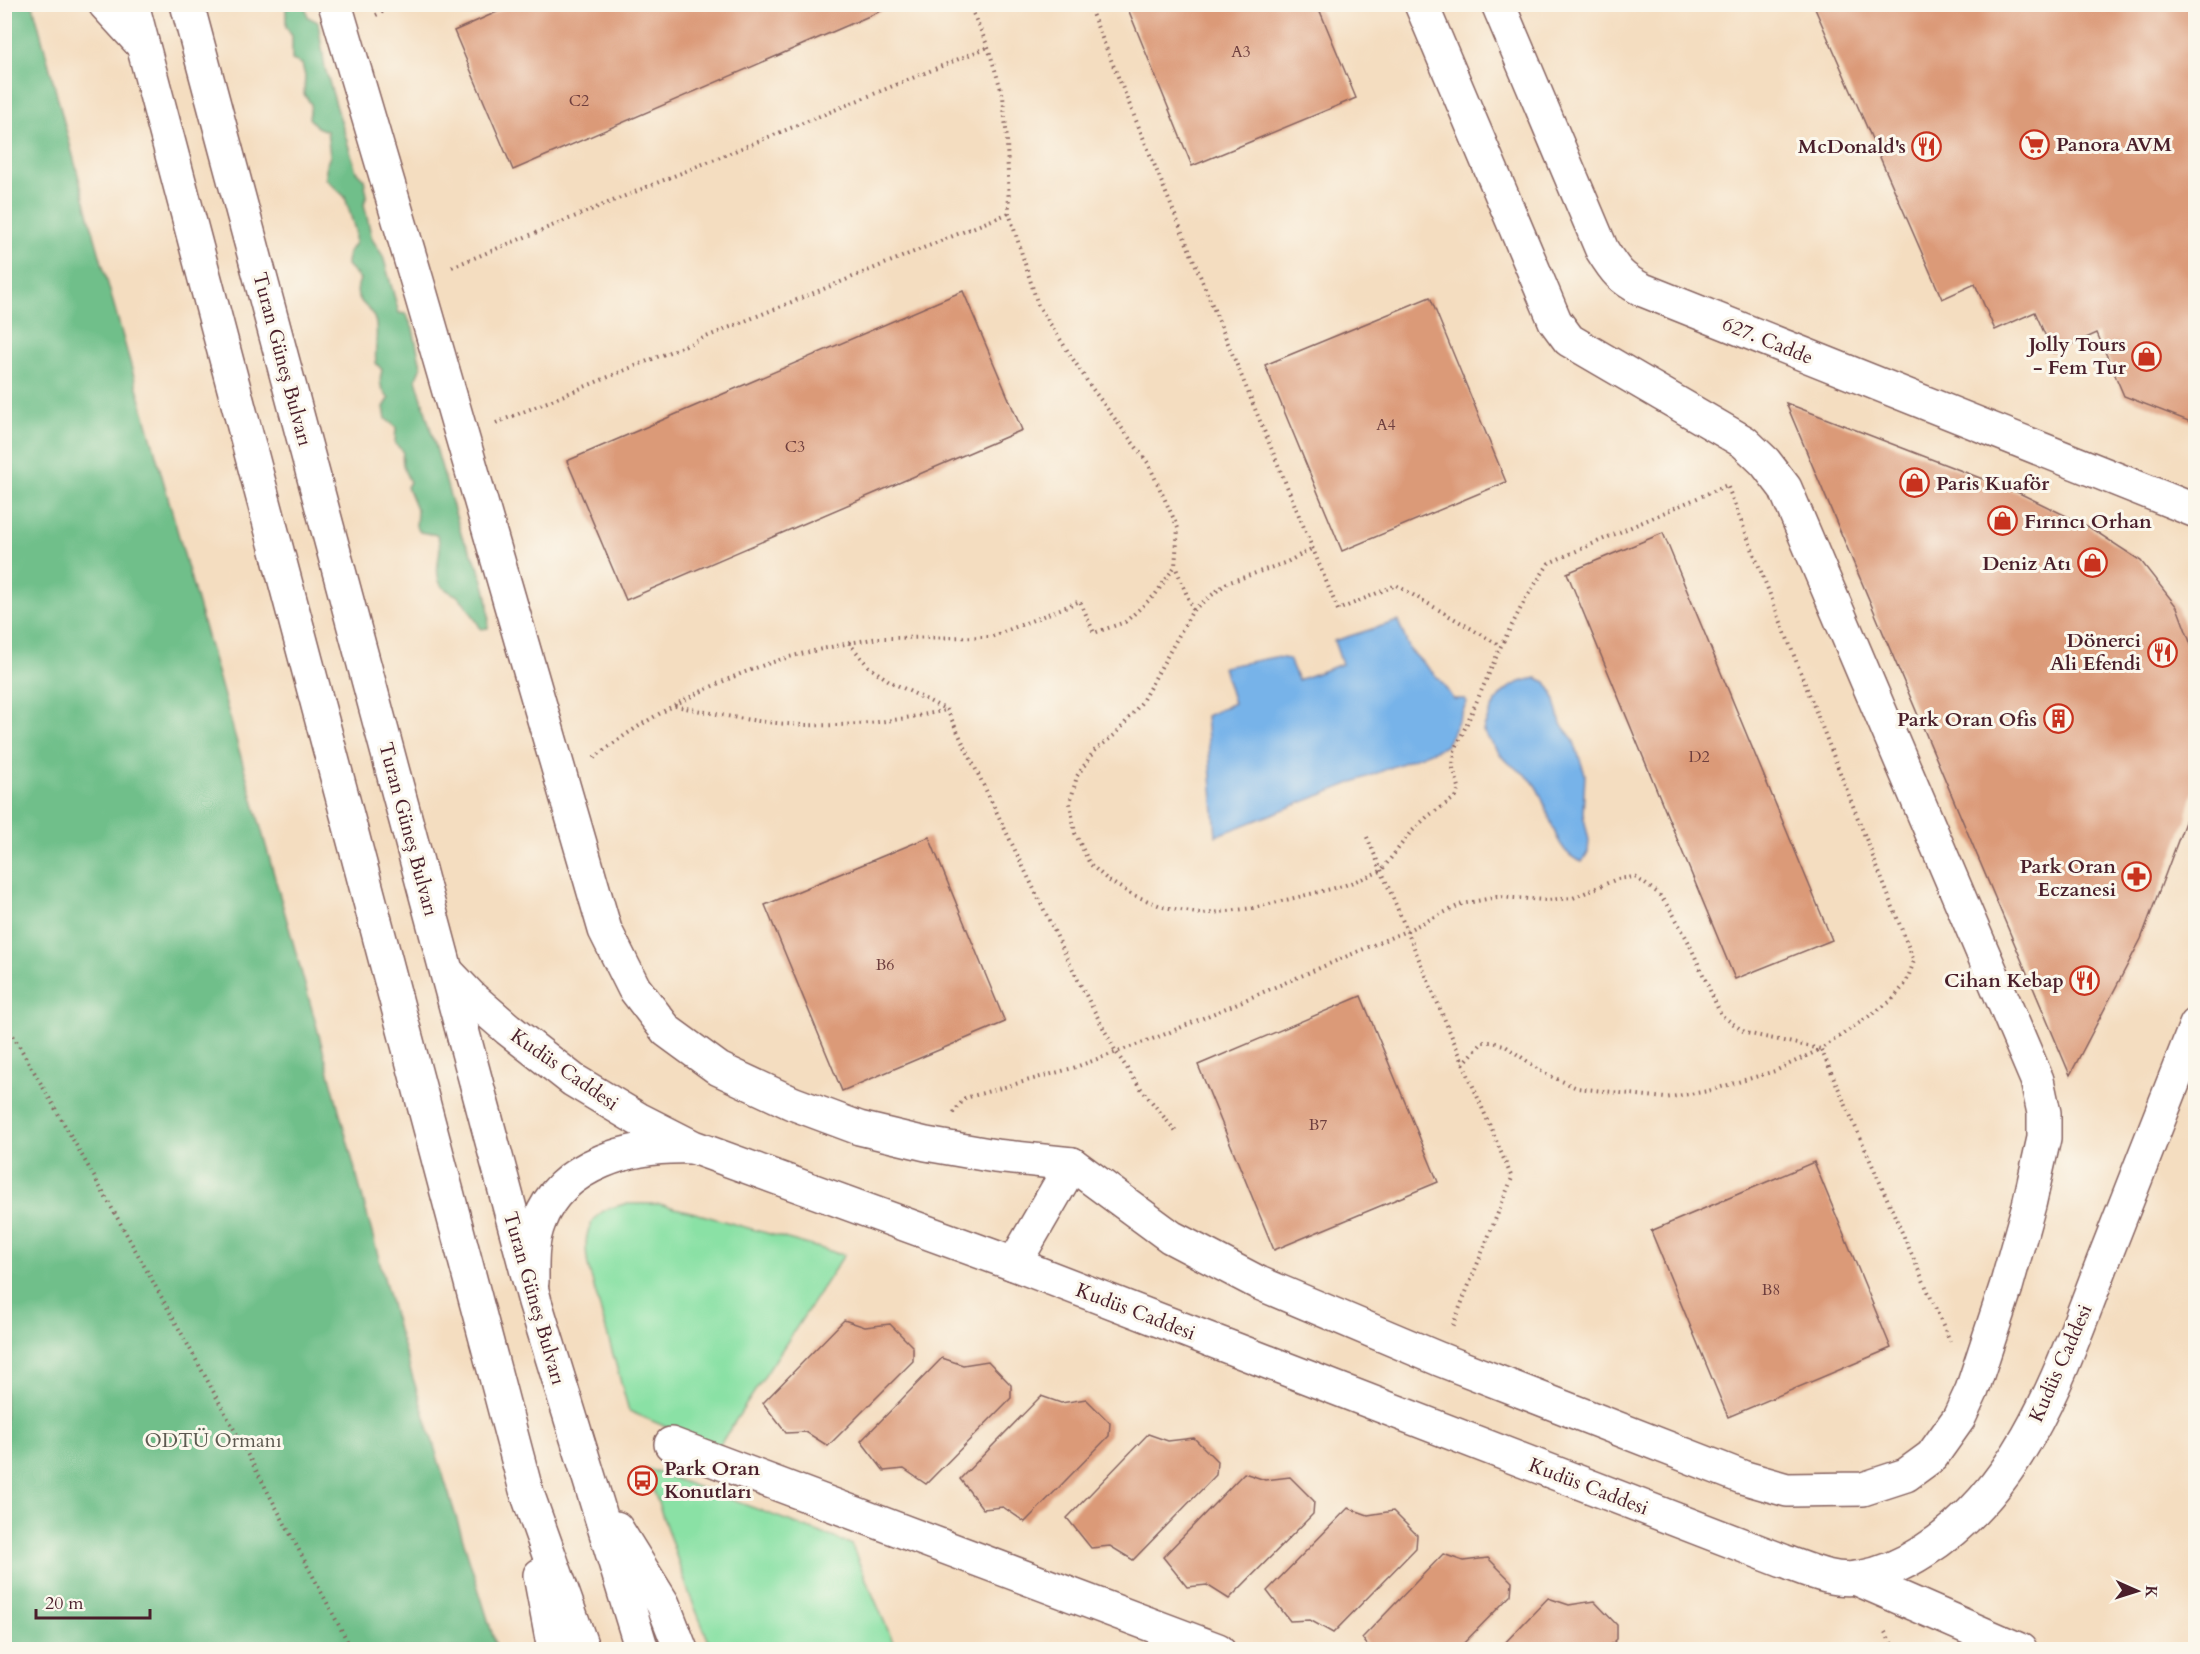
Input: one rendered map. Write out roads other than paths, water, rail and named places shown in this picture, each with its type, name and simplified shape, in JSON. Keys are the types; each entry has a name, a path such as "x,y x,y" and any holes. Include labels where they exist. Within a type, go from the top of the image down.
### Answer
{"main road":[{"path":"105,4 141,42"},
{"path":"132,4 526,1490 583,1650"},
{"path":"335,4 605,930 634,988 667,1030 719,1069 792,1103 858,1128 926,1144 995,1156 1072,1164 1171,1237 1259,1283 1439,1359 1742,1477 1787,1490 1863,1489 1906,1475 1932,1456 1959,1418 1972,1390 2009,1277 2044,1138 2044,1113 2037,1080 1785,488 1766,462 1744,442 1569,340 1555,321 1421,4"},
{"name":"627. Cadde","path":"1498,4 1602,250 1625,281 2196,511"},
{"name":"Turan Güneş Bulvarı","path":"192,12 532,1290 589,1483 642,1650"},
{"name":"Kudüs Caddesi","path":"448,973 471,997 508,1029 573,1080 638,1119 693,1147 1014,1264 1783,1561 1826,1576 1855,1578 1888,1570 1948,1536 1986,1498 2016,1458 2055,1383 2196,1025"},
{"name":"Kudüs Caddesi","path":"532,1290 532,1249 539,1222 548,1204 571,1178 591,1166 627,1154 656,1148 693,1147"},
{"path":"1014,1264 1072,1164"},
{"path":"671,1444 1218,1650"},
{"path":"589,1483 663,1604 681,1650"},
{"path":"526,1490 554,1650"},
{"path":"1855,1578 2020,1650"}],"water":[{"path":"1398,621 1410,650 1441,681 1453,699 1465,699 1467,702 1446,746 1216,836 1206,716 1234,703 1223,667 1275,657 1289,659 1298,680 1342,664 1334,641"},
{"path":"1537,678 1546,682 1553,693 1561,724 1573,739 1585,774 1583,814 1589,840 1588,852 1582,862 1572,857 1558,840 1533,781 1502,757 1483,731 1491,710 1501,695 1516,684"}],"place":[{"name":"Panora AVM","path":"2035,144"},
{"name":"McDonald's","path":"1927,146"},
{"name":"Jolly Tours - Fem Tur","path":"2147,356"},
{"name":"Paris Kuaför","path":"1915,483"},
{"name":"Fırıncı Orhan","path":"2003,521"},
{"name":"Deniz Atı","path":"2092,563"},
{"name":"Dönerci Ali Efendi","path":"2162,652"},
{"name":"Park Oran Ofis","path":"2058,719"},
{"name":"Park Oran Eczanesi","path":"2137,877"},
{"name":"Cihan Kebap","path":"2085,980"},
{"name":"Park Oran Konutları","path":"643,1480"}],"park label":[{"name":"ODTÜ Ormanı","path":"213,1440"}]}
